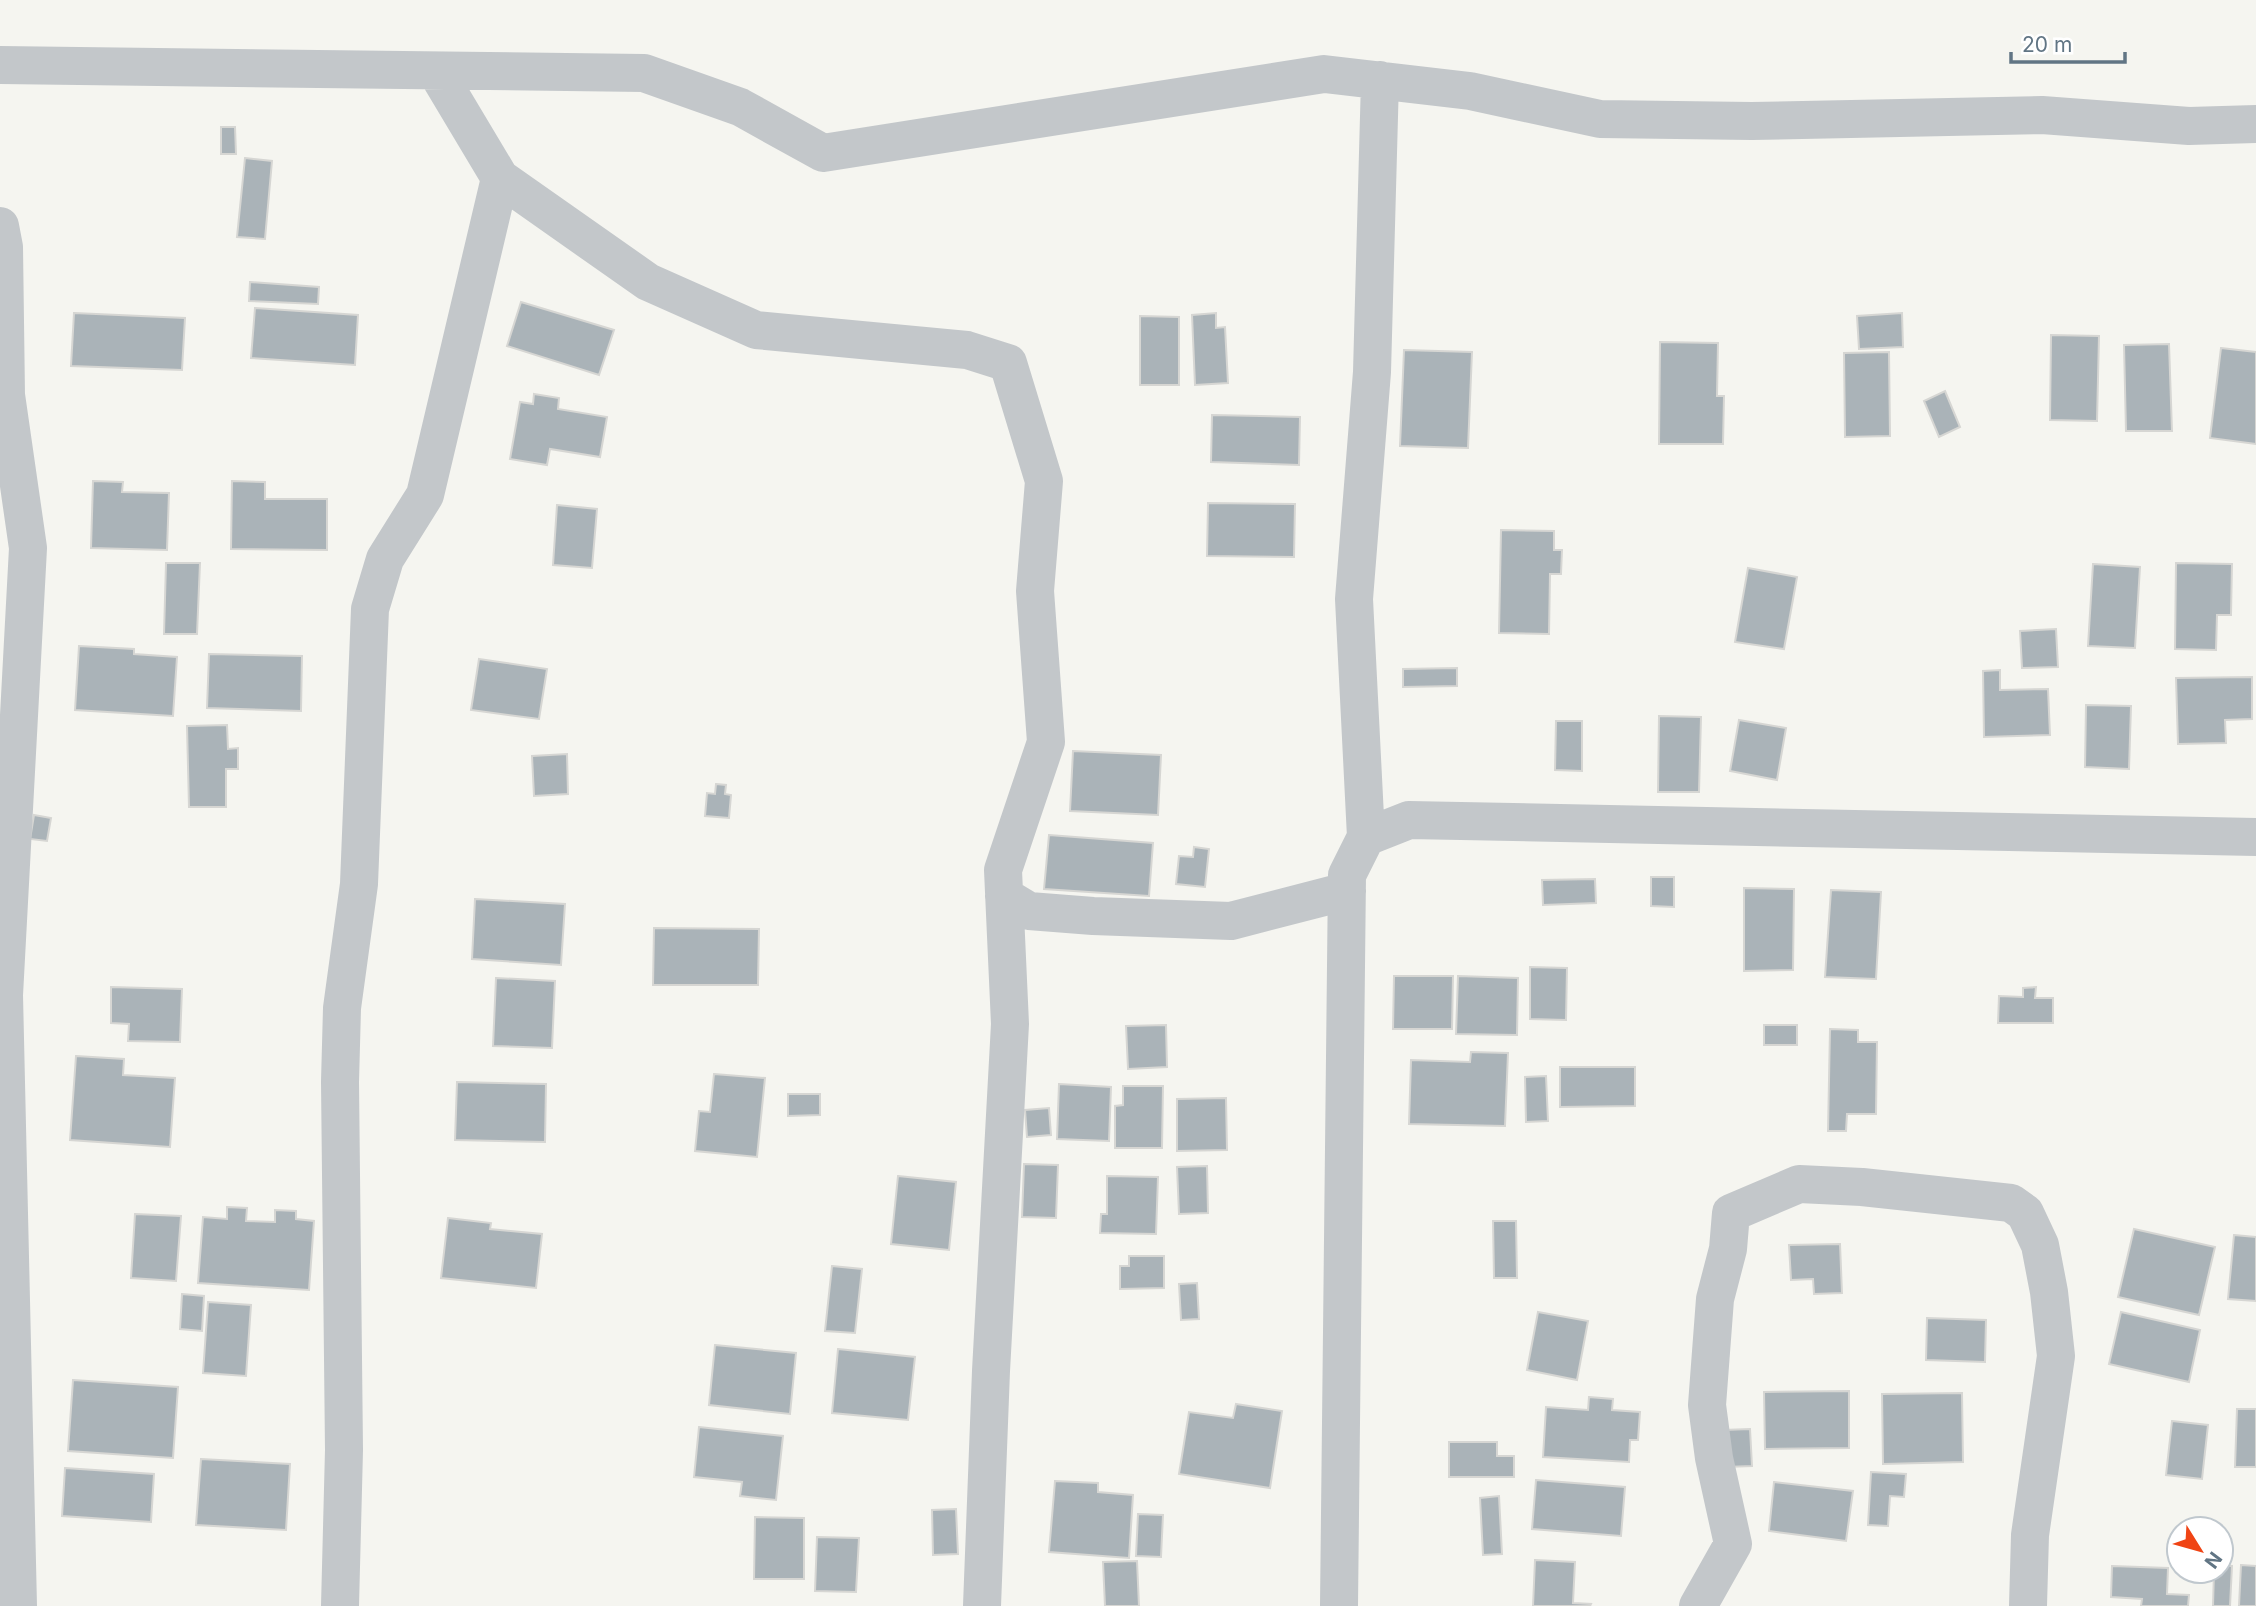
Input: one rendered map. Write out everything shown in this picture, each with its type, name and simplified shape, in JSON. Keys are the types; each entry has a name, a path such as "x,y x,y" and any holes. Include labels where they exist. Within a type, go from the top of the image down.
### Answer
{"street":[{"path":"0,65 644,73 740,107 823,153 1324,74 1470,91 1600,119 1752,121 2042,115 2189,127 2256,124"},
{"path":"436,71 500,177 648,282 756,330 967,350 1008,363 1044,481 1035,591 1046,742 1003,870 1010,1024 991,1371 982,1606"},
{"path":"1339,1606 1347,875 1366,836 1354,599 1372,372 1380,80"},
{"path":"340,1606 344,1450 340,1070 342,1008 359,884 370,609 385,559 425,495 500,177"},
{"path":"0,226 4,247 6,395 28,548 4,995 7,1433 18,1606"},
{"path":"1366,836 1409,820 2256,837"},
{"path":"1004,896 1029,911 1231,921 1347,891"},
{"path":"1698,1606 1733,1544 1714,1458 1707,1405 1715,1299 1728,1248 1731,1213 1799,1184 1862,1187 2011,1202 2025,1213 2040,1245 2049,1292 2056,1356 2030,1535 2028,1606"}],"building":[{"path":"221,127 235,127 236,154 221,154"},
{"path":"245,158 272,161 265,239 237,237"},
{"path":"250,282 319,287 318,304 249,301"},
{"path":"521,302 614,330 599,375 507,346"},
{"path":"255,308 358,315 355,365 251,358"},
{"path":"74,313 185,318 182,370 71,366"},
{"path":"1216,313 1216,328 1225,327 1228,383 1195,385 1192,315"},
{"path":"1902,313 1903,347 1859,349 1857,316"},
{"path":"1140,316 1179,317 1179,385 1140,385"},
{"path":"2051,335 2099,336 2097,421 2050,420"},
{"path":"1660,342 1718,343 1717,396 1724,396 1723,444 1659,444"},
{"path":"2169,344 2172,431 2126,431 2124,345"},
{"path":"2221,348 2256,352 2256,444 2210,438"},
{"path":"1404,350 1472,352 1468,448 1400,446"},
{"path":"1889,352 1890,436 1845,437 1844,353"},
{"path":"1945,391 1960,427 1939,437 1924,401"},
{"path":"534,394 559,398 558,409 607,417 600,457 550,449 547,465 510,459 520,402 533,404"},
{"path":"1212,415 1300,417 1299,465 1211,462"},
{"path":"93,481 123,482 122,492 169,493 167,550 91,548"},
{"path":"232,481 265,482 265,499 327,499 327,550 231,549"},
{"path":"1208,503 1295,504 1294,557 1207,556"},
{"path":"557,505 597,509 592,568 553,565"},
{"path":"1501,530 1554,531 1554,550 1562,550 1561,574 1550,574 1549,634 1499,633"},
{"path":"166,563 200,563 197,634 164,634"},
{"path":"2176,563 2232,564 2231,615 2217,615 2216,650 2175,649"},
{"path":"2093,564 2140,567 2135,648 2088,646"},
{"path":"1748,568 1797,577 1784,649 1735,642"},
{"path":"2056,629 2058,667 2022,668 2020,631"},
{"path":"79,646 134,649 134,654 177,657 173,716 75,710"},
{"path":"209,654 302,656 301,711 207,708"},
{"path":"479,659 547,669 539,719 471,710"},
{"path":"1457,668 1457,686 1403,687 1403,669"},
{"path":"2000,670 2000,690 2048,689 2050,735 1984,737 1983,671"},
{"path":"2252,677 2252,719 2225,720 2226,743 2178,744 2176,678"},
{"path":"2086,705 2131,706 2129,769 2085,767"},
{"path":"1659,716 1701,717 1699,792 1658,792"},
{"path":"1739,720 1786,728 1777,780 1730,771"},
{"path":"1556,721 1582,721 1582,771 1555,770"},
{"path":"227,725 228,749 238,748 238,769 226,769 226,807 189,807 187,726"},
{"path":"1073,751 1161,755 1158,815 1070,811"},
{"path":"567,754 568,794 534,796 532,756"},
{"path":"716,784 726,785 725,794 731,795 729,818 705,816 707,793 715,794"},
{"path":"34,815 51,818 47,841 30,839"},
{"path":"1049,835 1153,843 1149,896 1044,889"},
{"path":"1194,847 1209,849 1205,887 1176,884 1179,856 1193,857"},
{"path":"1651,877 1674,877 1674,907 1651,906"},
{"path":"1595,879 1596,903 1543,905 1542,880"},
{"path":"1744,888 1794,889 1793,970 1744,971"},
{"path":"1831,890 1881,892 1876,979 1825,977"},
{"path":"475,899 565,904 561,965 472,959"},
{"path":"654,928 759,929 758,985 653,985"},
{"path":"1530,967 1567,968 1566,1020 1530,1019"},
{"path":"1394,976 1453,976 1452,1029 1393,1029"},
{"path":"1458,976 1518,978 1517,1035 1456,1034"},
{"path":"496,978 555,981 552,1048 493,1046"},
{"path":"111,987 182,989 180,1042 128,1041 129,1024 111,1023"},
{"path":"2036,987 2035,998 2053,998 2053,1023 1998,1023 1999,996 2023,997 2023,988"},
{"path":"1166,1025 1167,1067 1128,1069 1126,1026"},
{"path":"1764,1025 1797,1025 1797,1045 1764,1045"},
{"path":"1830,1029 1858,1030 1858,1042 1877,1042 1876,1114 1847,1114 1846,1131 1828,1131"},
{"path":"1471,1052 1508,1053 1505,1126 1409,1124 1411,1060 1470,1062"},
{"path":"76,1056 124,1059 123,1075 175,1078 170,1147 70,1140"},
{"path":"1560,1067 1635,1067 1635,1106 1560,1107"},
{"path":"714,1074 765,1078 757,1157 695,1151 699,1111 710,1112"},
{"path":"1546,1076 1548,1121 1526,1122 1525,1077"},
{"path":"457,1082 546,1084 545,1142 455,1140"},
{"path":"1059,1084 1111,1087 1109,1141 1057,1139"},
{"path":"1123,1086 1163,1086 1162,1148 1115,1148 1115,1106 1123,1105"},
{"path":"788,1094 820,1094 820,1115 788,1116"},
{"path":"1226,1098 1227,1150 1177,1151 1177,1099"},
{"path":"1049,1108 1051,1135 1027,1137 1025,1110"},
{"path":"1024,1164 1058,1165 1056,1218 1022,1217"},
{"path":"1207,1166 1208,1213 1179,1214 1177,1167"},
{"path":"898,1176 956,1182 949,1250 891,1244"},
{"path":"1107,1176 1158,1177 1156,1234 1100,1233 1101,1214 1107,1214"},
{"path":"227,1207 247,1208 246,1221 275,1222 275,1210 296,1211 296,1219 314,1221 309,1290 198,1283 203,1217 227,1219"},
{"path":"135,1214 181,1216 176,1281 131,1278"},
{"path":"448,1218 491,1223 490,1229 542,1234 536,1288 441,1278"},
{"path":"1493,1221 1516,1221 1517,1278 1494,1278"},
{"path":"2134,1229 2215,1247 2199,1315 2118,1297"},
{"path":"2234,1235 2256,1237 2256,1301 2228,1299"},
{"path":"1840,1244 1842,1293 1814,1294 1813,1279 1791,1280 1789,1245"},
{"path":"1129,1256 1164,1256 1164,1288 1120,1289 1120,1266 1129,1266"},
{"path":"832,1266 862,1269 855,1333 825,1331"},
{"path":"1197,1283 1199,1319 1181,1320 1179,1284"},
{"path":"182,1294 204,1296 202,1331 180,1329"},
{"path":"208,1302 251,1305 246,1376 203,1373"},
{"path":"1538,1312 1588,1321 1577,1380 1527,1370"},
{"path":"2121,1312 2200,1330 2189,1382 2109,1364"},
{"path":"1927,1318 1986,1320 1985,1362 1926,1360"},
{"path":"715,1345 796,1353 790,1414 709,1405"},
{"path":"838,1349 915,1357 908,1420 832,1413"},
{"path":"73,1380 178,1387 173,1458 68,1451"},
{"path":"1849,1391 1849,1448 1765,1449 1764,1392"},
{"path":"1962,1393 1963,1462 1883,1464 1882,1394"},
{"path":"1589,1397 1613,1399 1612,1410 1640,1412 1638,1440 1630,1440 1629,1462 1543,1457 1546,1407 1588,1410"},
{"path":"1236,1404 1282,1411 1270,1488 1179,1474 1189,1412 1233,1418"},
{"path":"2237,1409 2256,1409 2256,1467 2235,1467"},
{"path":"2172,1421 2208,1425 2202,1479 2166,1475"},
{"path":"699,1427 783,1436 776,1500 740,1496 742,1482 694,1477"},
{"path":"1750,1429 1752,1466 1725,1467 1723,1430"},
{"path":"1449,1442 1497,1442 1497,1456 1514,1456 1514,1477 1449,1477"},
{"path":"201,1459 290,1464 286,1530 196,1525"},
{"path":"65,1468 154,1474 151,1522 62,1516"},
{"path":"1871,1472 1906,1474 1904,1497 1890,1496 1888,1526 1868,1525"},
{"path":"1536,1480 1625,1487 1621,1536 1532,1529"},
{"path":"1055,1481 1098,1483 1098,1492 1133,1495 1129,1558 1049,1552"},
{"path":"1774,1482 1853,1491 1846,1541 1769,1531"},
{"path":"1499,1496 1502,1554 1483,1555 1480,1498"},
{"path":"956,1509 958,1554 933,1555 932,1510"},
{"path":"1138,1514 1163,1515 1161,1557 1136,1556"},
{"path":"755,1517 804,1518 804,1579 754,1579"},
{"path":"817,1537 859,1538 856,1592 815,1591"},
{"path":"1535,1560 1575,1562 1573,1603 1591,1604 1590,1606 1533,1606"},
{"path":"1137,1561 1139,1606 1105,1606 1103,1562"},
{"path":"2241,1565 2256,1566 2256,1606 2239,1606"},
{"path":"2112,1566 2165,1568 2167,1594 2189,1595 2188,1606 2141,1606 2142,1599 2111,1597"},
{"path":"2214,1585 2231,1585 2230,1606 2213,1606"}]}
